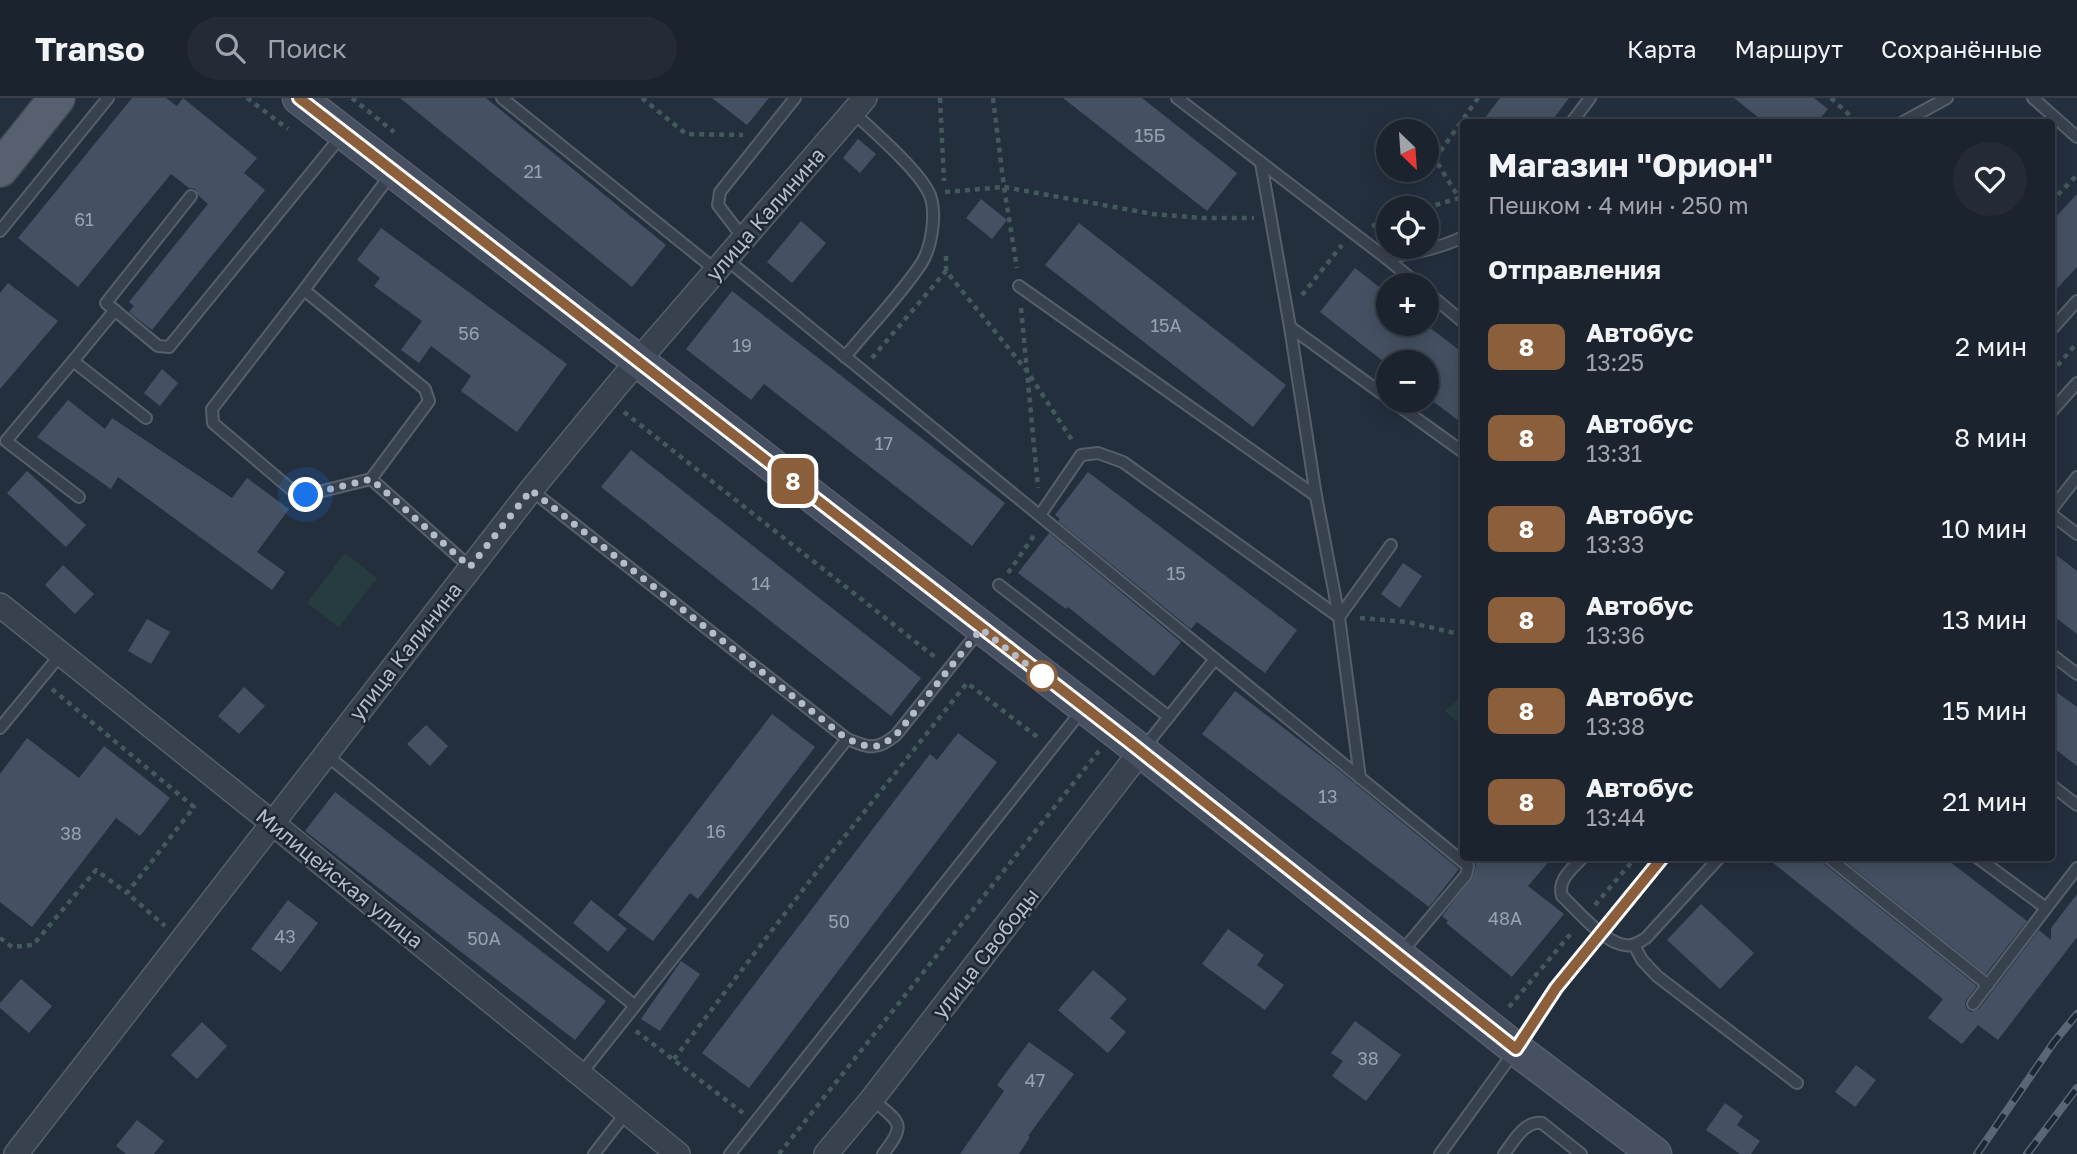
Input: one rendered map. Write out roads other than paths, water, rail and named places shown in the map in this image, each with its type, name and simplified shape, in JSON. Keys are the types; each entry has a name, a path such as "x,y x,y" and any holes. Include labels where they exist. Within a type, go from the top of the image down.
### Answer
{"main road":[{"path":"3,158 57,98"},
{"path":"299,98 1141,751 1516,1049 1655,1154"}],"street":[{"name":"улица Калинина","path":"16,1154 531,490 859,105"},
{"name":"Милицейская улица","path":"0,605 678,1154"},
{"name":"улица Свободы","path":"827,1154 1141,751"}],"lane":[{"path":"0,231 108,98"},
{"path":"502,98 862,370 1460,859"},
{"path":"744,239 718,205 720,192 795,98"},
{"path":"1177,98 1376,250"},
{"path":"1574,119 1590,98"},
{"path":"1908,119 1947,98"},
{"path":"2039,100 2076,132"},
{"path":"845,357 922,262 933,215 929,193 859,105"},
{"path":"191,197 106,303 158,346 169,347 344,133"},
{"path":"1261,163 1316,496 1339,617 1360,778"},
{"path":"303,290 425,389 429,401 371,479 306,495 293,491 213,423 212,409 303,290 394,171"},
{"path":"1439,247 1460,238"},
{"path":"1387,259 1404,273"},
{"path":"1019,286 1316,496"},
{"path":"2055,326 2077,301"},
{"path":"1439,302 1460,319"},
{"path":"5,442 115,310"},
{"path":"1290,327 1376,389"},
{"path":"73,361 146,418"},
{"path":"2055,408 2077,383"},
{"path":"1409,413 1460,450"},
{"path":"0,427 5,442 79,497"},
{"path":"1040,516 1082,455 1098,453 1124,462 1339,617"},
{"path":"2055,507 2077,477"},
{"path":"371,479 470,567"},
{"path":"531,490 847,739 869,747 883,745 896,735 981,629"},
{"path":"2055,515 2077,534"},
{"path":"1339,617 1391,545"},
{"path":"999,585 1170,717"},
{"path":"0,727 61,654"},
{"path":"2055,657 2077,674"},
{"path":"1141,751 1215,659"},
{"path":"730,1154 1084,708"},
{"path":"580,1075 847,739"},
{"path":"325,754 634,1005"},
{"path":"2055,788 2077,805"},
{"path":"1398,956 1466,875 1468,866 1462,861"},
{"path":"1579,861 1563,879 1560,888 1562,896 1600,932 1624,946 1634,945 1646,938 1716,861"},
{"path":"1446,1152 1556,988 1659,861"},
{"path":"1833,861 1988,985"},
{"path":"1982,861 2046,908"},
{"path":"1973,1004 2077,869"},
{"path":"1634,945 1642,960 1657,976 1797,1083"},
{"path":"872,1099 897,1122 899,1128 897,1136 883,1154"},
{"path":"594,1154 626,1113"},
{"path":"1504,1154 1526,1127 1534,1122 1542,1123 1581,1154"}],"railway":[{"path":"1977,1154 2054,1042 2077,1014"},
{"path":"2027,1154 2077,1088"}]}
